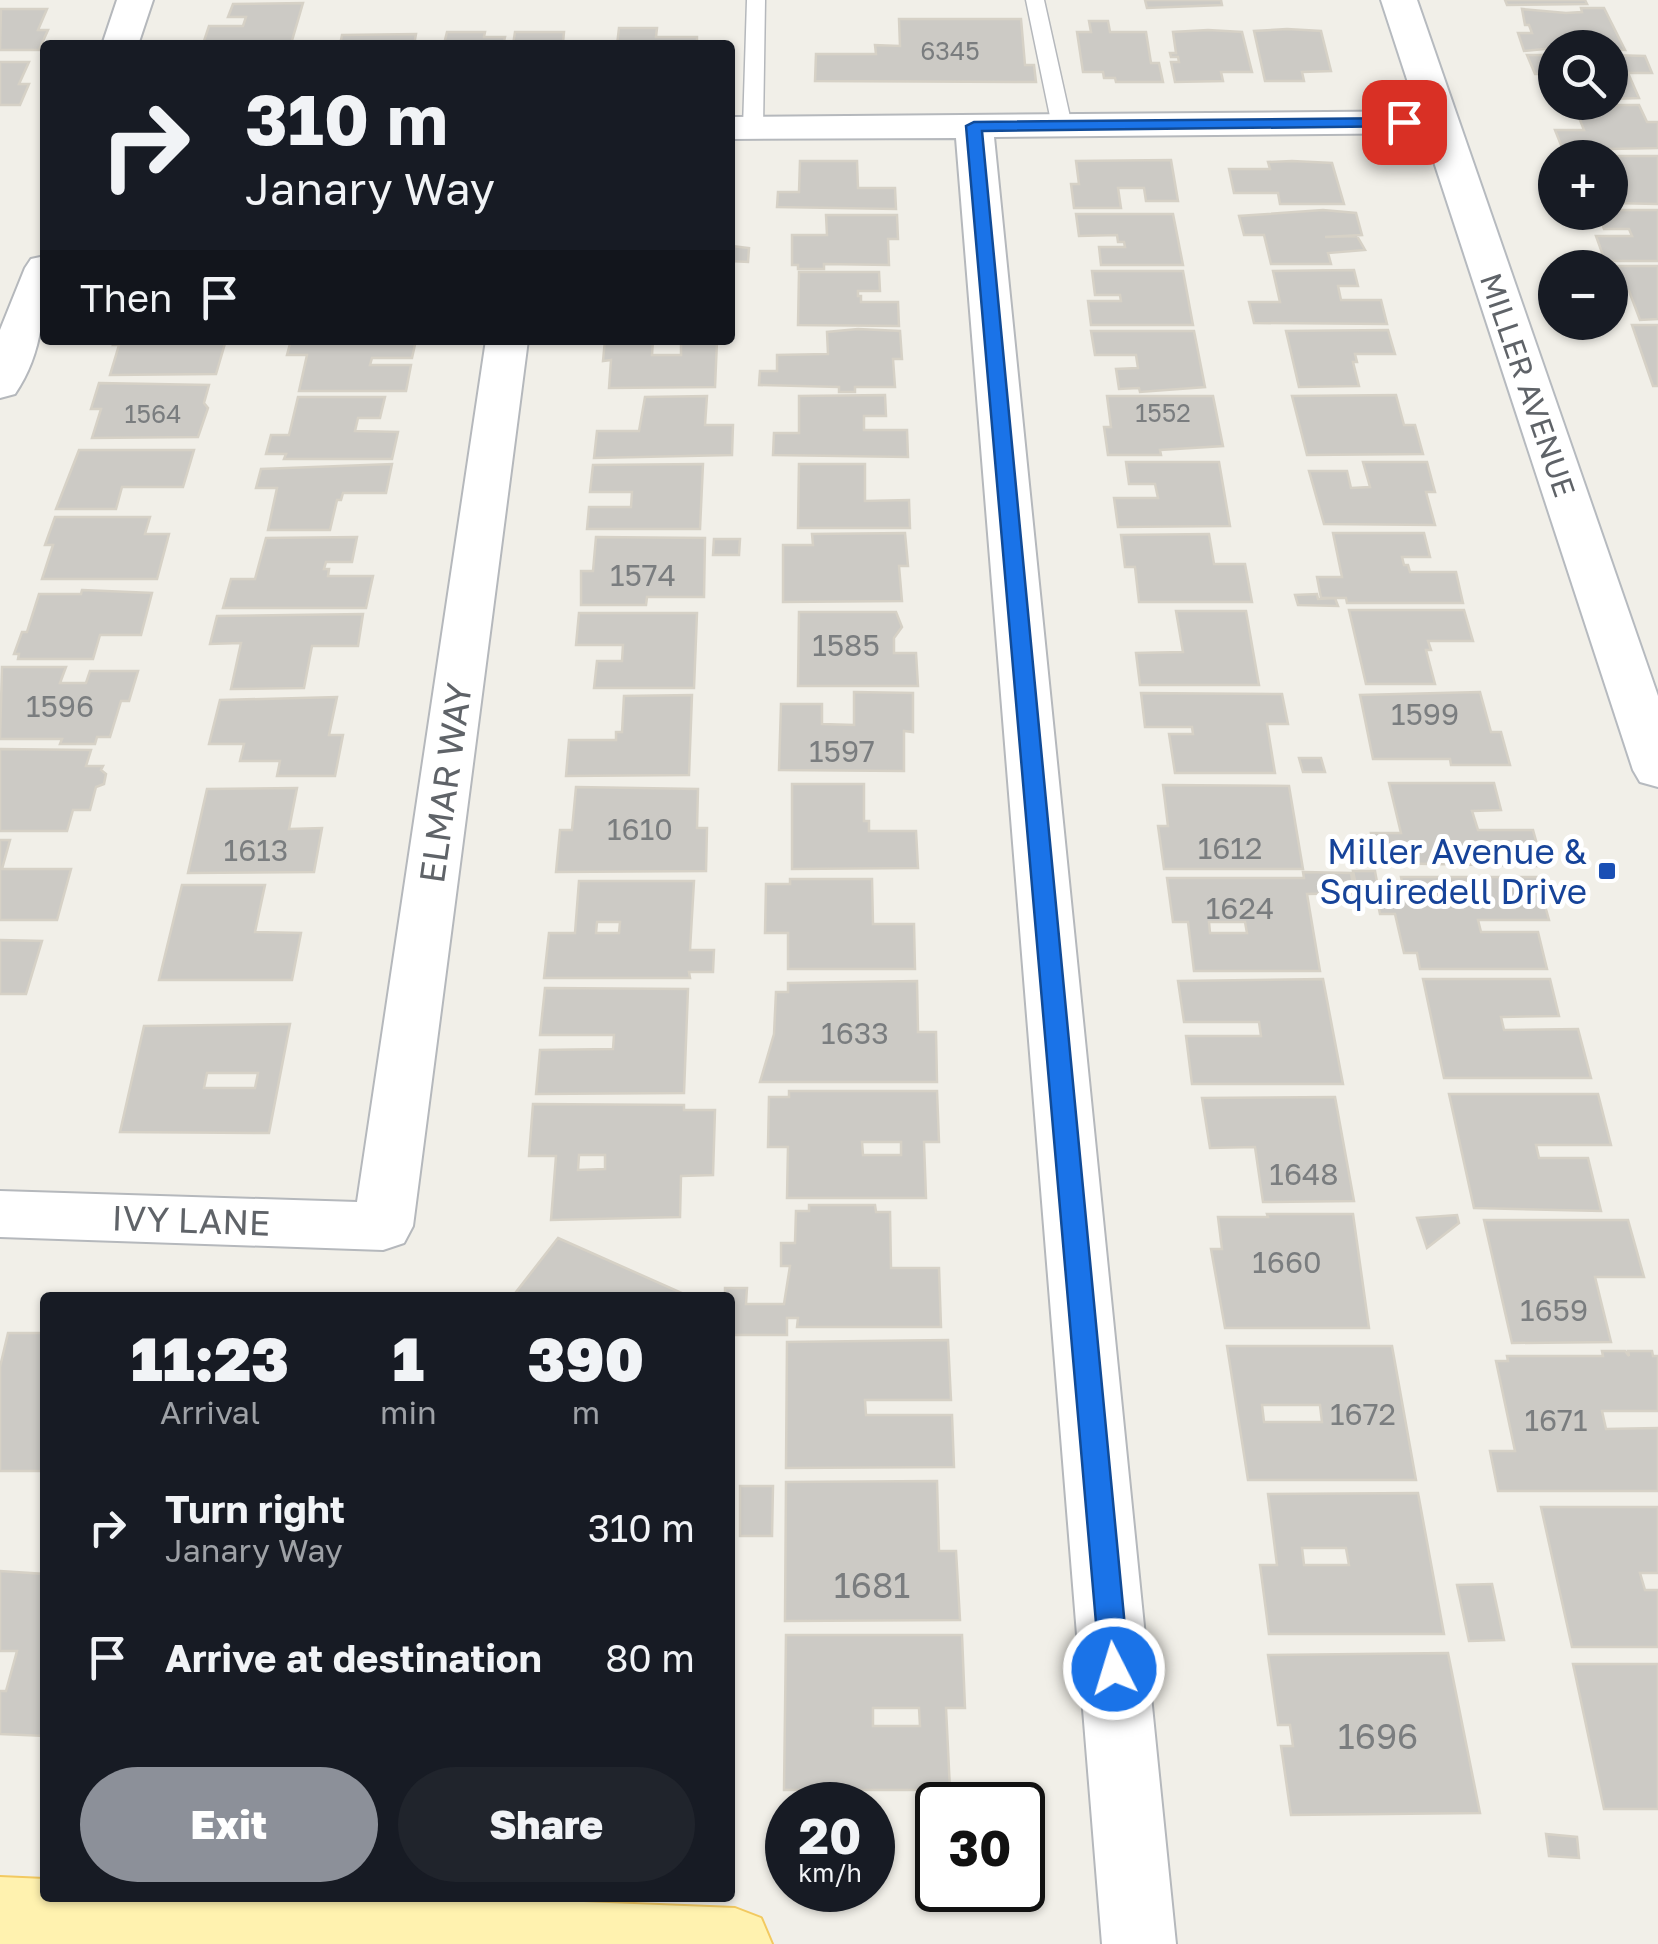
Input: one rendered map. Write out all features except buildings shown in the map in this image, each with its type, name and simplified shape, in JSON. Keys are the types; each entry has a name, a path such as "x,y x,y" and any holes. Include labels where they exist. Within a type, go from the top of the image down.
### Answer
{"main road":[{"path":"0,1914 735,1944"}],"street":[{"path":"122,40 135,0"},
{"name":"MILLER AVENUE","path":"1399,0 1658,770"},
{"path":"741,128 1439,122"},
{"path":"974,126 1138,1944"},
{"path":"0,385 40,281"},
{"name":"ELMAR WAY","path":"383,1226 507,345"},
{"name":"IVY LANE","path":"0,1214 383,1226"}],"lane":[{"path":"741,128 756,0"},
{"path":"1034,0 1062,126"}],"place":[{"name":"Miller Avenue & Squiredell Drive","path":"1607,871"}],"route":[{"path":"1114,1669 974,126 1404,122"}]}
